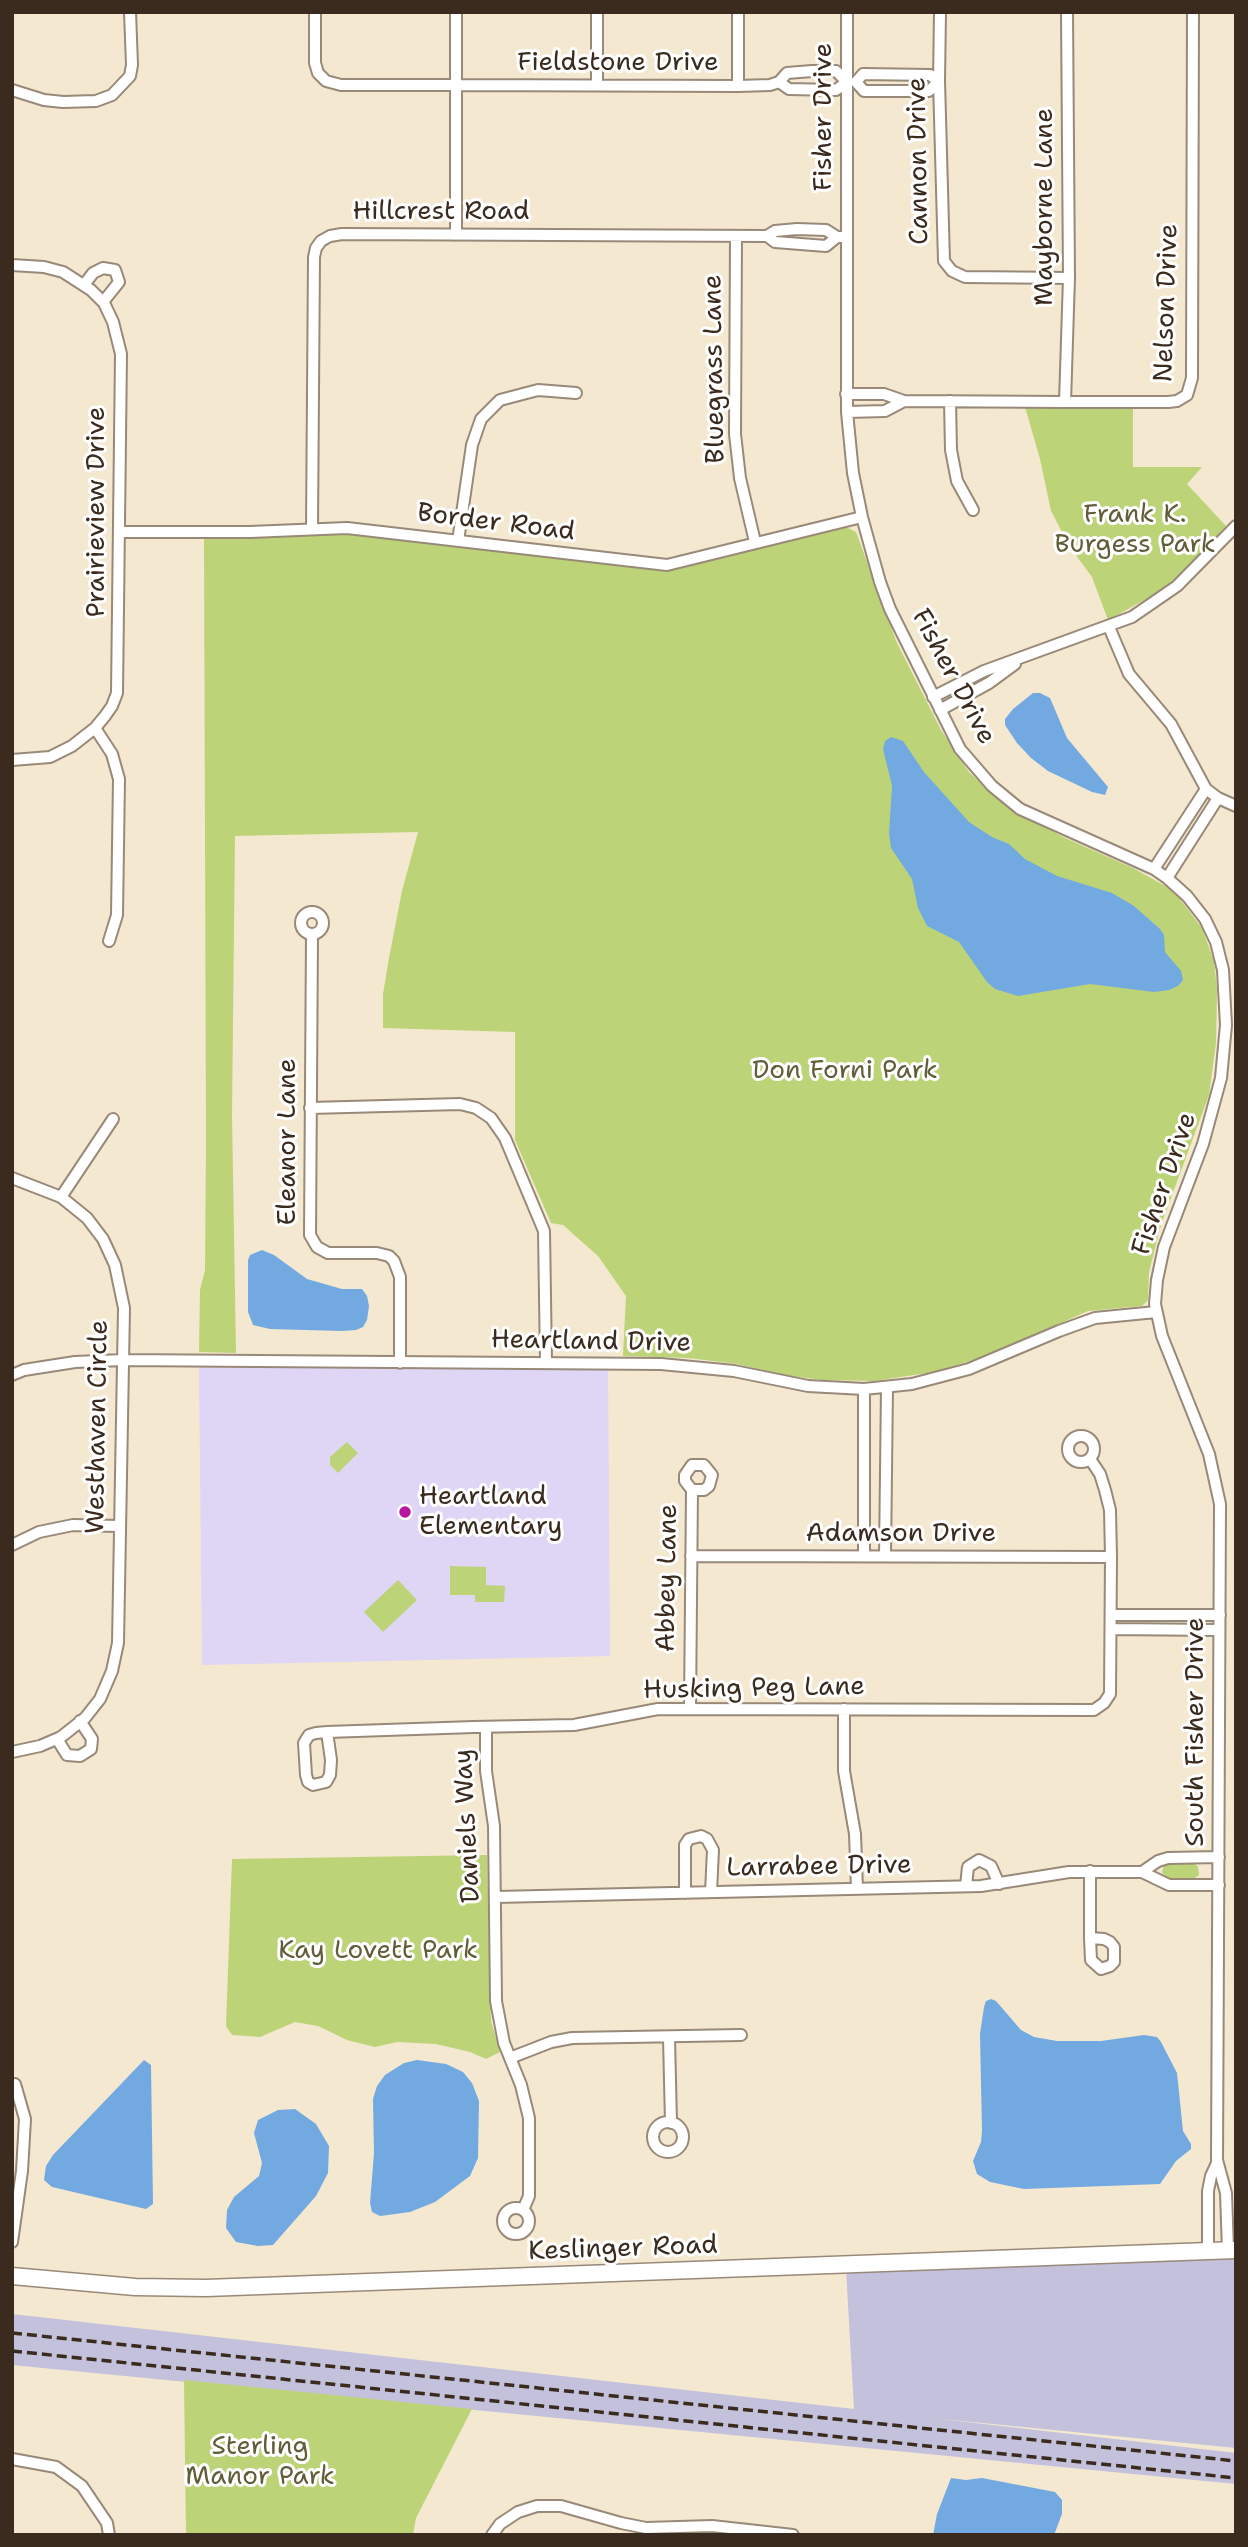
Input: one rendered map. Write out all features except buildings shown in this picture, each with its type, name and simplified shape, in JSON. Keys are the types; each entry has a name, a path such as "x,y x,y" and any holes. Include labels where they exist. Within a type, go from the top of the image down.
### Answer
{"main road":[{"name":"Keslinger Road","path":"12,2276 135,2287 206,2288 1232,2250"}],"street":[{"path":"12,90 44,100 63,102 96,101 112,95 130,76 130,12"},
{"name":"Fieldstone Drive","path":"315,12 315,63 318,73 326,81 341,85 738,86 770,85 779,82 787,73 812,71 836,71 851,82 836,90 789,89 779,82"},
{"path":"456,12 456,235"},
{"path":"597,12 597,85"},
{"path":"738,12 738,86"},
{"name":"Fisher Drive","path":"847,12 851,82 841,237 847,412 853,473 862,517 890,609 960,749 992,786 1020,809 1154,869 1167,878 1187,896 1205,919 1230,983 1231,997 1217,1099 1164,1247 1157,1280 1156,1312"},
{"name":"Cannon Drive","path":"940,12 943,252 947,267 965,277 1069,278"},
{"name":"Mayborne Lane","path":"1065,402 1069,278 1067,12"},
{"name":"Nelson Drive","path":"846,394 884,394 904,401 1168,402 1183,398 1191,387 1193,12"},
{"path":"863,74 930,75 939,81 929,91 864,91 851,82 863,74"},
{"name":"Hillcrest Road","path":"312,528 313,271 316,248 330,236 767,236 775,231 797,229 826,230 841,237"},
{"name":"Bluegrass Lane","path":"736,236 735,434 740,478 755,542"},
{"name":"Hillcrest Road","path":"767,236 775,242 826,246 841,237"},
{"name":"Prairieview Drive","path":"12,265 44,267 63,272 83,285 103,302 113,322 121,354 117,693 112,706 94,728 62,753 39,760 12,760"},
{"path":"83,285 93,273 103,268 115,270 119,282 103,302"},
{"path":"458,541 472,445 481,419 500,400 538,390 576,393"},
{"name":"Nelson Drive","path":"847,412 885,411 904,401"},
{"path":"950,401 951,450 957,481 973,510"},
{"name":"Border Road","path":"119,531 250,532 347,528 667,565 862,517"},
{"path":"933,698 984,671 1132,617 1165,596 1236,526"},
{"path":"1109,627 1129,674 1171,724 1206,789 1218,799 1236,806"},
{"path":"940,710 989,682 1024,657"},
{"path":"94,728 112,754 119,779 117,915 109,941"},
{"path":"1154,869 1206,789"},
{"path":"1167,878 1218,799"},
{"name":"Eleanor Lane","path":"312,934 309,1229 312,1242 328,1252 377,1253 389,1256 394,1261 400,1276 400,1363"},
{"path":"310,1108 460,1104 476,1108 491,1118 505,1138 544,1231 546,1363"},
{"path":"61,1197 113,1119"},
{"name":"Westhaven Circle","path":"12,1178 61,1197 87,1218 103,1239 115,1265 124,1308 118,1643 112,1671 100,1699 80,1721 57,1739 12,1752"},
{"name":"Heartland Drive","path":"12,1375 24,1370 75,1362 123,1360 546,1363 692,1366 734,1371 808,1386 864,1389 931,1380 969,1369 1094,1318 1156,1312"},
{"name":"South Fisher Drive","path":"1156,1312 1169,1356 1203,1435 1220,1504 1217,2161 1226,2193 1232,2250"},
{"path":"885,1556 887,1387"},
{"path":"864,1389 864,1556"},
{"name":"Husking Peg Lane","path":"327,1732 581,1724 649,1710 690,1708 1094,1710 1104,1703 1110,1694 1111,1557 1110,1510 1100,1474 1090,1459"},
{"name":"Abbey Lane","path":"690,1708 692,1490"},
{"path":"12,1545 39,1532 73,1525 119,1526"},
{"name":"Adamson Drive","path":"691,1556 1111,1557"},
{"path":"1111,1615 1220,1615"},
{"path":"1111,1629 1219,1630"},
{"path":"844,1709 844,1771 855,1834 857,1889"},
{"path":"57,1739 68,1755 80,1756 91,1749 92,1739 80,1721"},
{"name":"Daniels Way","path":"486,1727 486,1771 494,1826 496,2001 503,2043 521,2085 529,2118 529,2196 523,2210"},
{"path":"327,1732 330,1775 326,1782 313,1785 308,1782 306,1775 304,1743 309,1735 327,1732"},
{"path":"685,1893 685,1845 689,1839 701,1836 707,1839 713,1850 711,1892"},
{"name":"Larrabee Drive","path":"1142,1872 1168,1858 1219,1857"},
{"path":"966,1886 968,1867 979,1860 991,1866 999,1884"},
{"path":"1090,1871 1090,1938"},
{"name":"Larrabee Drive","path":"496,1897 966,1886 1090,1871 1142,1872 1169,1885 1219,1885"},
{"path":"510,2058 551,2042 572,2038 741,2035"},
{"path":"669,2037 671,2123"},
{"path":"12,2242 22,2171 25,2119 15,2084"},
{"name":"South Fisher Drive","path":"1208,2252 1208,2191 1217,2161"},
{"path":"12,2459 56,2467 82,2486 107,2523 109,2535"},
{"path":"492,2535 500,2524 518,2512 537,2507 561,2506 646,2528 712,2526 793,2535"}],"shaded area":[{"name":"Heartland Elementary","path":"199,1365 608,1368 610,1656 202,1665"},
{"path":"1236,2257 1236,2448 932,2418 1236,2453 1236,2484 12,2365 12,2314 854,2409 846,2269"}],"green space":[{"name":"Frank K. Burgess Park","path":"1025,407 1133,408 1133,467 1202,467 1187,484 1226,526 1159,592 1108,620 1092,577 1070,547 1051,511"},
{"name":"Don Forni Park","path":"846,527 856,532 897,643 941,730 969,772 1007,807 1167,887 1202,928 1214,961 1217,989 1216,1043 1209,1095 1161,1225 1149,1272 1148,1300 1142,1306 1088,1311 986,1356 934,1372 874,1381 823,1380 688,1358 623,1356 626,1296 598,1256 563,1225 551,1223 515,1140 515,1032 383,1028 383,994 389,958 402,891 418,832 235,836 232,1115 236,1353 199,1352 200,1290 205,1270 206,1141 204,537 325,533 362,535 666,570"},
{"path":"347,1442 358,1453 338,1473 330,1465 330,1457"},
{"path":"450,1566 486,1567 486,1585 505,1586 504,1602 475,1602 475,1595 450,1595"},
{"path":"398,1580 417,1600 383,1632 364,1612"},
{"name":"Kay Lovett Park","path":"487,1855 491,2021 500,2052 486,2059 470,2052 436,2044 397,2042 375,2047 347,2040 318,2026 295,2022 260,2037 232,2035 226,2026 232,1859"},
{"path":"1194,1863 1198,1867 1199,1875 1192,1880 1168,1880 1162,1872 1164,1865"},
{"name":"Sterling Manor Park","path":"184,2380 472,2409 416,2518 413,2535 186,2535"}],"water":[{"path":"1033,693 1050,698 1067,738 1108,787 1105,795 1092,792 1048,771 1017,743 1005,725 1005,719"},
{"path":"891,737 903,741 924,772 969,822 1009,844 1025,859 1057,876 1112,893 1134,906 1164,935 1165,952 1181,971 1183,980 1178,986 1154,992 1090,984 1018,996 995,989 959,942 927,926 918,908 912,879 891,848 889,833 892,786 883,749 885,741"},
{"path":"262,1250 274,1255 307,1279 342,1289 362,1289 369,1306 363,1327 342,1331 270,1329 253,1325 248,1312 248,1260 250,1255"},
{"path":"986,2001 996,2001 1021,2030 1034,2037 1057,2041 1101,2041 1144,2035 1157,2037 1177,2073 1183,2131 1191,2144 1191,2149 1176,2161 1160,2184 1024,2189 990,2182 977,2174 973,2161 981,2142 982,2131 980,2034 984,2007"},
{"path":"144,2060 151,2065 153,2204 146,2209 52,2187 44,2180 46,2166 53,2155"},
{"path":"417,2060 446,2064 463,2072 472,2083 479,2101 478,2158 470,2176 435,2202 410,2212 380,2216 372,2212 370,2203 374,2153 373,2099 377,2086 385,2075 404,2063"},
{"path":"295,2109 316,2124 329,2146 328,2173 316,2196 273,2245 258,2246 236,2242 226,2228 227,2210 234,2197 259,2176 262,2163 254,2133 258,2120 278,2110"},
{"path":"951,2478 982,2478 1055,2492 1062,2500 1062,2514 1054,2535 933,2535 937,2514"}],"railway":[{"path":"12,2333 1236,2461"},
{"path":"12,2351 1236,2478"}],"place":[{"name":"Heartland Elementary","path":"405,1512"}]}
